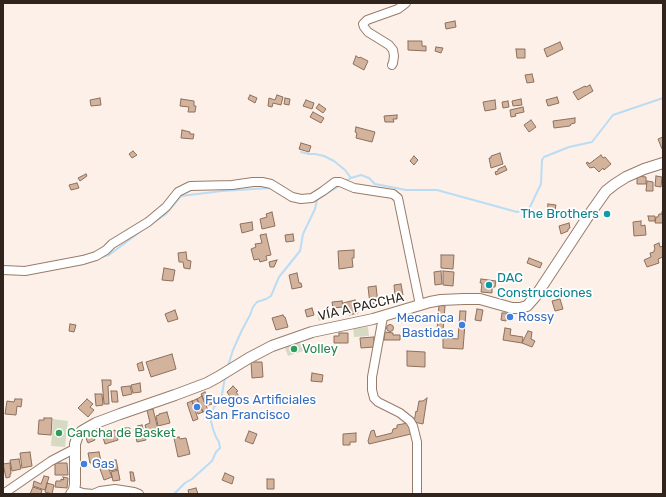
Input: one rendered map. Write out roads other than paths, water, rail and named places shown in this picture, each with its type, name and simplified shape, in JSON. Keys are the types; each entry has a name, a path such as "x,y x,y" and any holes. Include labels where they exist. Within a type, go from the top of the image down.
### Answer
{"main road":[{"name":"VÍA A PACCHA","path":"72,492 75,484 74,449 76,439 82,431 96,423 175,396 207,383 249,358 279,343 312,332 383,317 441,300 480,299 512,308 527,306 535,297 606,192 626,177 663,163"}],"street":[{"path":"392,65 394,56 393,50 368,32 363,24 367,20 398,9 406,3"},
{"path":"3,270 25,271 83,260 96,256 148,222 166,207 178,192 190,186 232,185 262,182 271,184 292,197 301,200 312,198 323,192 335,182 340,182 354,188 393,194 398,198 420,305"},
{"path":"383,317 372,377 372,390 374,398 378,402 400,413 410,421 417,442 417,494"},
{"path":"3,494 51,461 74,449"},
{"path":"72,492 93,494 115,489 139,494"}],"waterway":[{"path":"346,181 361,175 369,178 375,184 406,190 437,190 517,212 529,209 541,184 542,160 544,157 569,147 592,142 613,115 663,98"},
{"path":"301,152 324,156 334,161 345,170 351,178"},
{"path":"314,201 341,185"},
{"path":"153,223 166,214 181,196 222,191 269,188"},
{"path":"228,366 233,350 253,307 257,302 271,296 279,277 300,251 303,234 315,209 317,200"},
{"path":"102,257 109,255 141,231"},
{"path":"174,494 212,461 216,452 220,448 210,417 214,407 221,400 225,377"}],"place":[{"name":"The Brothers","path":"607,214"},
{"name":"DAC Construcciones","path":"489,285"},
{"name":"Rossy","path":"510,317"},
{"name":"Mecanica Bastidas","path":"462,325"},
{"name":"Volley","path":"294,349"},
{"name":"Fuegos Artificiales San Francisco","path":"197,407"},
{"name":"Cancha de Basket","path":"59,433"},
{"name":"Gas","path":"84,464"}]}
